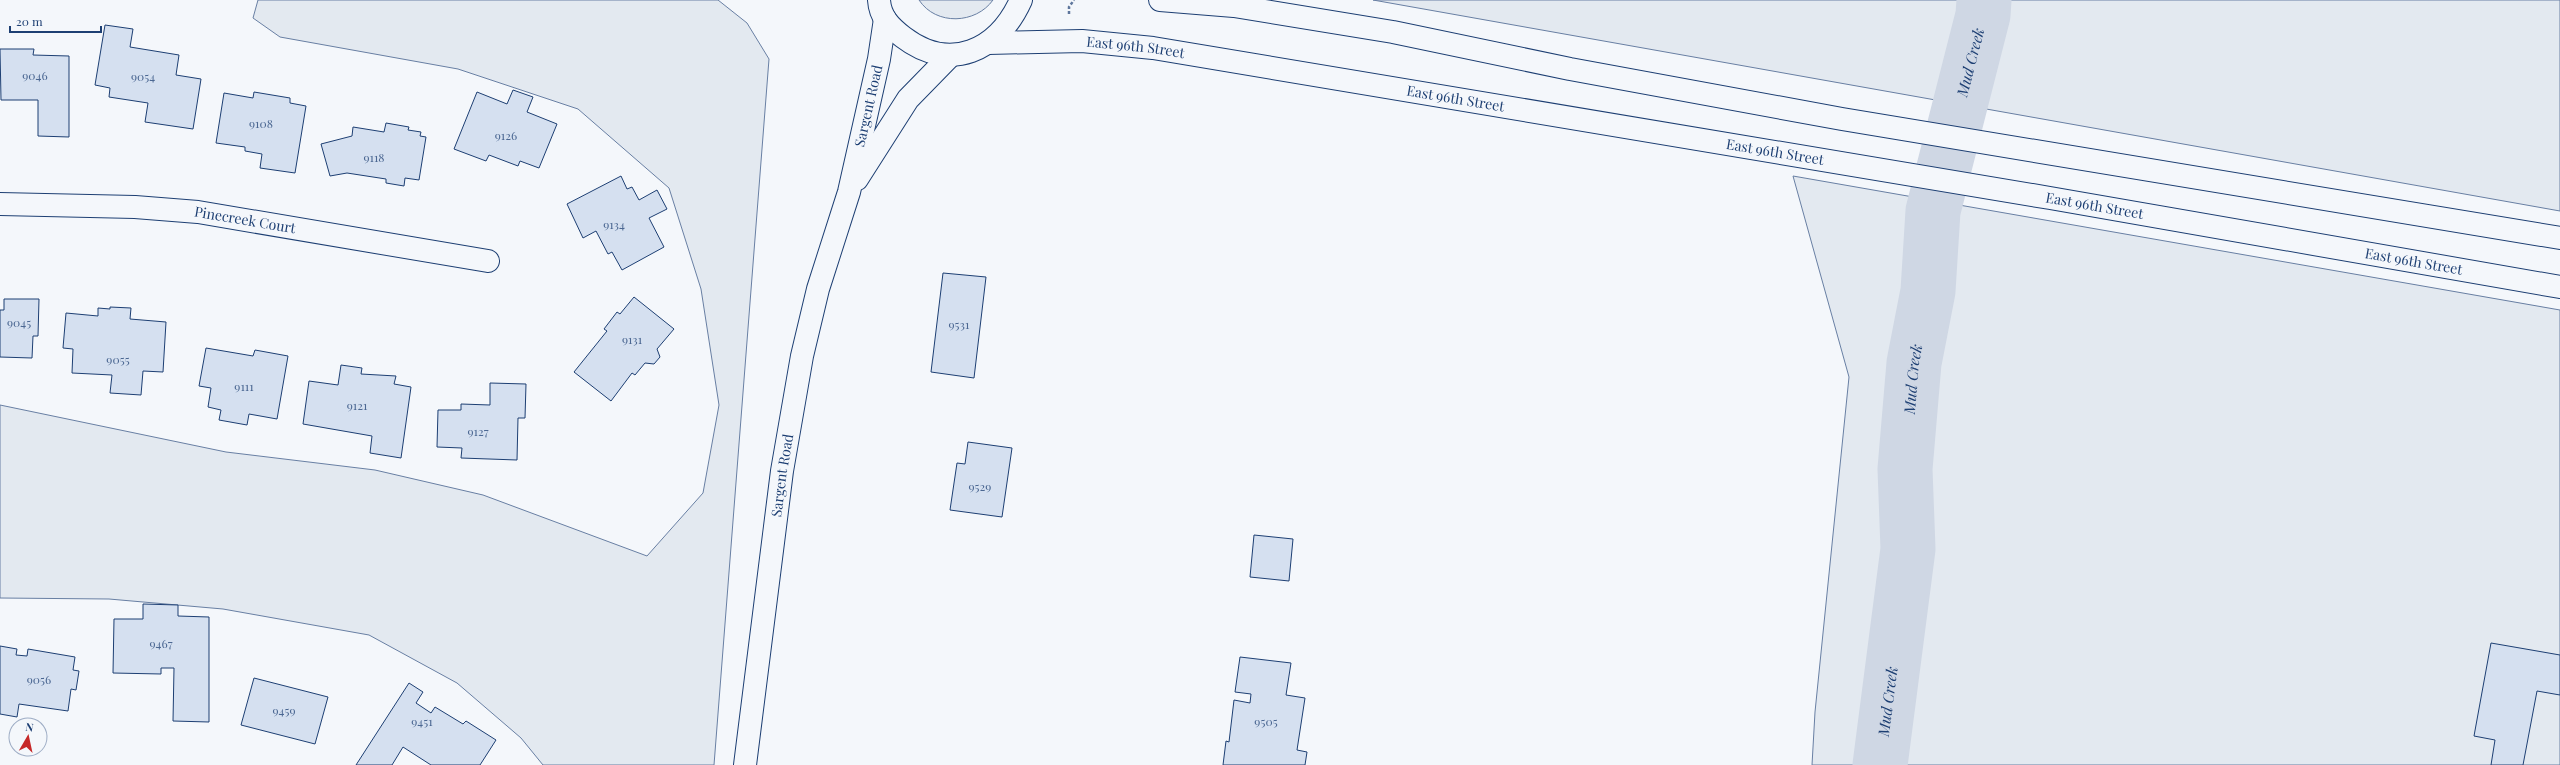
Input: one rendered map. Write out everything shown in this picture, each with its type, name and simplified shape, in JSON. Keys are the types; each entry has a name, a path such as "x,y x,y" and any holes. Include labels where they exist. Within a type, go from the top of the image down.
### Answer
{"main road":[{"path":"878,6 917,47 950,56 965,53 988,43 1007,23 1021,0"},
{"path":"1160,0 1234,6 1393,32 1577,70 1842,119 2560,238"},
{"name":"Sargent Road","path":"745,765 782,471 798,378 818,288 849,192 879,59 878,6"},
{"name":"East 96th Street","path":"988,43 1082,41 1146,48 2050,198 2560,287"},
{"name":"Sargent Road","path":"849,192 908,99 950,56"},
{"name":"Pinecreek Court","path":"0,204 136,207 198,212 488,261"}],"path":[{"path":"1070,20 1069,7 1074,0"}],"shaded area":[{"path":"258,0 718,0 747,23 769,59 714,765 543,765 521,738 457,683 369,635 223,609 109,599 0,598 0,405 226,452 375,470 483,495 647,556 703,493 719,405 701,289 669,188 578,109 458,69 280,37 253,18"},
{"path":"919,0 993,0 986,8 977,14 956,19 945,18 935,14 926,8"},
{"path":"1373,0 2560,0 2560,211"},
{"path":"1793,176 2560,310 2560,765 1812,765 1815,712 1849,377"}],"building":[{"path":"105,25 133,29 130,47 179,55 176,75 201,79 193,129 145,122 148,103 109,97 110,88 95,85"},
{"path":"0,49 34,49 33,55 69,56 69,137 38,136 38,100 1,100"},
{"path":"513,90 533,97 527,112 557,124 539,168 520,161 518,166 489,155 486,161 454,149 477,92 507,104"},
{"path":"254,92 290,98 290,103 306,106 295,173 260,168 262,154 245,151 245,147 216,143 224,93 253,98"},
{"path":"386,123 409,127 408,130 421,132 420,136 426,137 419,180 405,178 404,186 386,183 386,179 347,173 330,176 321,144 352,136 353,127 384,132"},
{"path":"621,176 627,189 632,187 639,200 657,190 667,209 649,218 664,247 622,270 612,252 608,254 596,231 583,238 567,204"},
{"path":"943,273 986,277 974,378 931,372"},
{"path":"634,297 674,329 657,349 660,357 654,364 645,363 635,375 632,373 611,401 574,372 607,331 604,329 617,312 620,314"},
{"path":"4,299 39,299 38,336 33,336 32,358 0,357 0,310 4,310"},
{"path":"110,307 131,308 130,319 166,322 163,372 143,371 141,395 110,393 112,375 72,373 73,349 63,348 66,313 98,316 98,308 110,309"},
{"path":"206,348 253,356 255,350 288,356 277,419 249,414 247,425 219,420 221,410 208,407 211,388 199,386"},
{"path":"341,365 362,368 361,374 396,376 394,384 411,387 401,458 370,453 372,436 303,424 309,381 338,385"},
{"path":"490,383 526,384 525,418 518,418 517,460 461,458 462,448 437,447 438,410 461,410 461,404 490,405"},
{"path":"968,442 1012,448 1002,517 950,510 957,463 965,464"},
{"path":"1254,535 1293,539 1289,581 1250,577"},
{"path":"143,604 178,605 178,616 209,617 209,722 173,721 174,668 161,668 161,674 113,673 114,619 143,619"},
{"path":"2491,643 2560,655 2560,695 2537,691 2523,765 2491,765 2495,740 2474,736"},
{"path":"0,646 17,649 16,655 27,656 28,649 75,657 73,670 79,671 76,690 71,689 68,711 19,704 17,717 0,714"},
{"path":"1240,657 1291,663 1286,695 1305,698 1297,750 1307,752 1305,765 1223,765 1226,741 1229,742 1234,700 1250,703 1251,694 1235,692"},
{"path":"254,678 328,697 315,744 241,725"},
{"path":"409,683 423,692 416,703 431,713 435,707 463,724 466,721 496,740 480,765 431,765 403,747 392,765 356,765"}],"waterway":[{"name":"Mud Creek","path":"1880,765 1908,549 1905,469 1914,363 1928,291 1933,211 1983,15 1984,0"}]}
